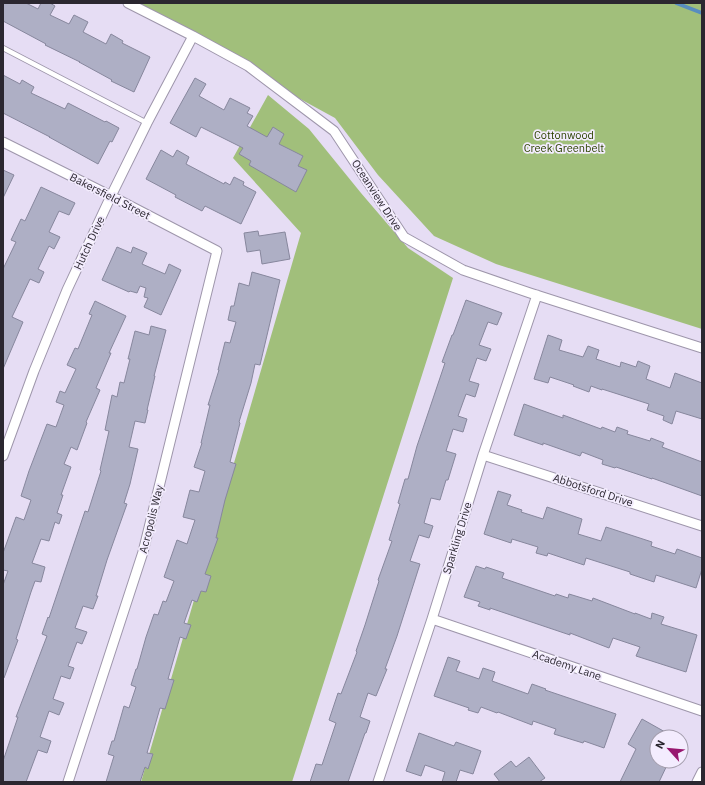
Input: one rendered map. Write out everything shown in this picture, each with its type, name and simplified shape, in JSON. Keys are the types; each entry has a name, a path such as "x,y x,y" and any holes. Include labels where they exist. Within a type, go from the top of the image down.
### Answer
{"street":[{"name":"Oceanview Drive","path":"128,3 248,66 334,131 404,237 463,270 702,348"},
{"name":"Hutch Drive","path":"3,456 34,371 67,290 147,123 193,36"},
{"name":"Bakersfield Street","path":"3,142 217,251"},
{"name":"Acropolis Way","path":"68,782 143,552 217,251"},
{"name":"Sparkling Drive","path":"378,782 432,619 483,455 537,295"},
{"name":"Abbotsford Drive","path":"483,455 702,526"},
{"name":"Academy Lane","path":"432,619 702,711"},
{"path":"697,782 702,772"}],"lane":[{"path":"3,48 147,123"}],"green space":[{"name":"Cottonwood Creek Greenbelt","path":"125,3 702,3 702,329 496,264 434,236 378,175 335,118"},
{"path":"268,95 309,129 408,248 453,278 292,782 141,782 301,233 233,158"}],"building":[{"path":"3,3 26,3 38,9 41,3 50,3 55,6 50,15 69,24 74,15 88,22 83,32 106,44 111,34 123,41 122,43 150,57 134,92 111,81 112,80 80,62 45,45 46,44 3,21"},
{"path":"3,75 20,84 22,80 34,87 31,93 65,109 68,103 119,128 112,142 110,141 98,164 3,113"},
{"path":"195,78 206,84 199,96 224,110 230,98 250,108 247,113 253,116 247,126 267,137 273,127 284,134 279,144 303,156 298,166 307,170 296,192 249,165 251,161 239,154 243,148 201,127 196,137 170,123"},
{"path":"161,150 173,157 177,150 189,157 186,164 224,184 225,182 230,185 234,177 244,182 243,185 256,192 241,224 205,206 202,211 175,197 176,195 146,179"},
{"path":"3,170 14,175 3,198"},
{"path":"41,187 75,203 69,215 59,211 49,232 60,237 54,249 49,246 38,269 44,272 39,283 30,279 12,317 23,322 3,369 3,269 16,242 11,240 21,219 25,221"},
{"path":"258,231 259,236 285,232 290,259 262,264 260,250 247,252 244,233"},
{"path":"117,247 131,253 133,247 147,253 142,264 165,274 169,264 181,270 161,315 144,307 148,298 144,297 146,288 140,286 137,293 129,292 102,280"},
{"path":"252,272 280,280 260,365 255,364 239,422 230,462 236,464 225,500 216,538 218,538 205,574 211,576 206,592 201,591 197,602 192,600 184,623 191,625 186,639 180,637 168,679 174,680 165,709 160,708 147,753 153,754 148,769 145,767 140,782 106,782 114,756 108,754 112,741 114,741 124,706 129,708 136,687 131,685 146,637 154,614 158,615 163,601 166,602 174,581 164,577 177,540 187,544 195,520 183,517 190,490 199,492 205,471 194,467 202,443 210,405 208,405 219,370 225,342 230,343 236,322 228,320 231,306 234,306 239,283 249,286"},
{"path":"466,300 502,313 497,325 488,322 479,345 491,349 486,361 477,358 469,381 479,384 475,397 466,394 458,416 467,419 463,432 453,429 446,451 456,454 440,500 431,498 424,523 433,526 429,538 419,535 410,561 420,564 385,669 387,669 376,696 368,693 360,717 370,721 348,782 310,782 316,764 322,765 336,723 329,720 338,693 341,694 357,652 356,651 379,581 378,580 392,541 389,540 400,504 398,503 405,479 408,479 417,446 445,363 442,362"},
{"path":"95,301 126,316 109,353 111,353 96,388 100,390 86,422 87,423 77,450 71,447 64,464 71,467 61,495 63,495 57,513 62,515 59,524 55,522 49,541 41,539 32,563 45,567 41,582 35,581 16,639 18,640 4,678 3,585 8,571 3,570 3,553 16,517 24,520 31,500 21,496 29,471 47,424 56,427 64,405 56,402 60,391 65,393 76,369 67,365 75,348 78,349 92,315 89,314"},
{"path":"151,326 166,330 154,376 145,423 135,421 129,447 138,449 124,503 127,504 107,560 96,596 98,596 93,609 83,606 75,628 87,632 82,644 77,642 68,666 74,668 70,679 61,676 53,699 64,703 59,715 49,711 40,737 51,741 47,753 38,750 26,782 3,782 3,761 18,717 16,717 47,636 42,634 48,617 49,618 85,511 88,512 101,471 109,431 105,430 112,395 117,397 120,382 124,383 135,331 149,335"},
{"path":"548,335 562,340 559,350 583,357 588,346 599,350 596,359 620,367 621,362 636,367 638,361 650,366 646,379 670,388 675,373 702,383 702,419 676,411 672,424 663,420 664,416 647,410 649,404 591,386 589,392 550,377 548,383 534,379"},
{"path":"524,404 563,418 563,415 601,429 602,427 615,432 617,427 628,431 627,434 650,441 651,438 664,443 662,447 702,462 702,496 652,478 602,464 603,460 582,452 580,456 514,435"},
{"path":"498,491 511,495 507,505 522,510 521,512 543,519 547,507 582,519 578,534 601,541 606,527 652,542 651,546 675,554 677,549 702,558 702,569 696,588 656,575 654,582 630,574 630,572 586,558 584,565 548,553 547,556 536,553 538,547 512,539 511,543 484,534"},
{"path":"476,566 485,569 486,567 504,573 502,578 555,596 556,594 568,598 569,594 592,601 593,598 651,619 652,613 664,617 661,624 697,635 686,672 636,656 640,647 613,638 609,648 570,633 570,635 490,608 490,610 478,606 480,602 464,597"},
{"path":"448,657 460,661 456,671 479,679 483,668 495,672 492,681 528,694 532,684 546,689 545,690 616,714 604,748 584,741 583,743 554,734 556,729 533,721 532,725 481,707 478,713 468,710 469,708 434,696"},
{"path":"642,719 660,729 649,729 649,769 665,769 659,782 620,782 636,749 628,744"},
{"path":"419,733 454,746 456,742 481,751 473,774 460,770 456,782 442,782 445,772 425,765 421,776 406,771"},
{"path":"529,757 545,778 539,782 500,782 494,774 511,761 516,767"}],"waterway":[{"path":"676,3 702,13"}]}
